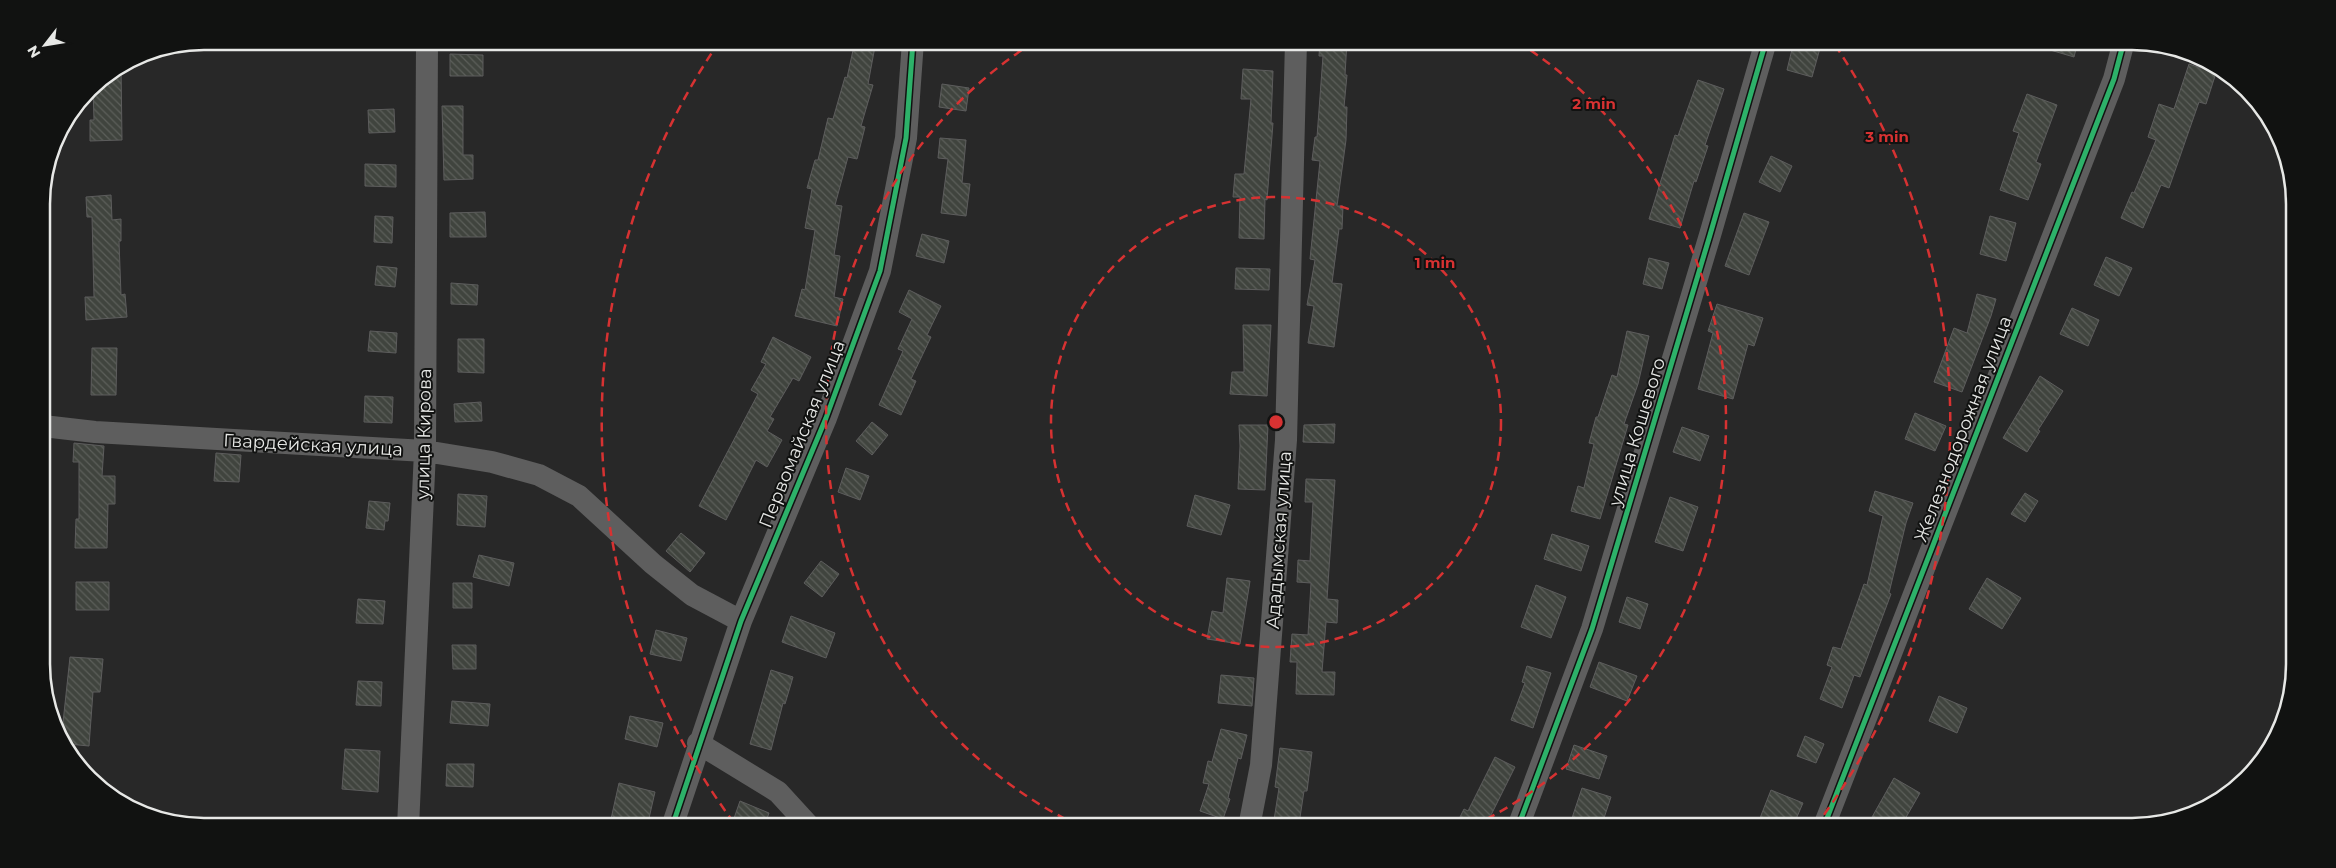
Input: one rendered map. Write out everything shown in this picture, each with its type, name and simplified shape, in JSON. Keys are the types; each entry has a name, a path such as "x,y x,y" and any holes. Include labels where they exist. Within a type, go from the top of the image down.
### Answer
{"street":[{"name":"улица Кирова","path":"408,818 425,451 427,50"},
{"name":"Первомайская улица","path":"675,818 698,743 741,621 826,418 880,270 906,138 912,50"},
{"name":"Ададымская улица","path":"1251,818 1261,765 1286,440 1296,50"},
{"name":"улица Кошевого","path":"1521,818 1592,629 1763,50"},
{"name":"Железнодорожная улица","path":"1827,818 2114,79 2122,50"},
{"name":"Гвардейская улица","path":"50,427 95,432 425,451 492,462 539,475 580,496 653,564 692,595 741,621"},
{"path":"698,743 778,792 802,818"}],"building":[{"path":"853,50 874,50 868,84 873,85 861,126 865,127 857,159 848,157 835,205 842,206 834,255 840,256 834,297 843,299 837,326 795,316 802,289 805,290 815,230 805,228 812,189 807,188 815,160 818,160 828,118 833,119 845,77 847,78"},
{"path":"1319,50 1346,50 1345,75 1347,75 1344,107 1347,107 1346,140 1337,206 1343,206 1342,229 1339,229 1332,283 1342,284 1334,347 1308,343 1314,306 1307,305 1315,260 1310,259 1320,161 1312,160 1315,137 1317,137 1323,56 1319,56"},
{"path":"1792,50 1820,50 1812,77 1787,70"},
{"path":"2050,50 2076,50 2074,57"},
{"path":"450,54 483,55 483,76 450,76"},
{"path":"2189,64 2215,75 2206,104 2199,102 2169,188 2161,185 2143,228 2121,218 2132,192 2134,193 2156,140 2148,137 2159,104 2174,109"},
{"path":"1243,69 1273,71 1271,123 1273,123 1267,200 1265,199 1264,239 1239,238 1240,197 1233,197 1235,174 1244,174 1251,99 1241,99"},
{"path":"121,74 122,140 90,141 90,120 94,120 93,97"},
{"path":"1698,80 1724,89 1705,145 1708,146 1696,182 1694,181 1680,228 1649,219 1675,135 1678,136"},
{"path":"942,84 969,88 966,111 939,107"},
{"path":"2027,94 2057,105 2036,162 2041,164 2028,200 2000,190 2019,133 2013,131"},
{"path":"442,106 463,106 463,155 473,155 473,179 444,180"},
{"path":"394,109 395,132 369,133 368,110"},
{"path":"940,138 966,140 962,183 970,184 966,216 941,213 948,159 938,158"},
{"path":"1771,156 1792,166 1780,192 1759,182"},
{"path":"365,164 396,165 396,187 365,186"},
{"path":"111,195 112,220 121,219 121,241 119,241 121,295 125,294 127,317 86,320 85,297 94,297 92,217 87,217 86,197"},
{"path":"485,212 486,237 450,237 450,213"},
{"path":"1744,213 1769,222 1749,275 1725,266"},
{"path":"375,216 393,217 392,243 374,242"},
{"path":"1990,216 2016,223 2006,261 1980,254"},
{"path":"922,234 949,241 944,263 916,256"},
{"path":"2106,257 2132,268 2119,296 2094,285"},
{"path":"1649,258 1669,263 1662,289 1643,284"},
{"path":"377,266 397,268 395,287 375,285"},
{"path":"1236,268 1270,269 1269,290 1235,289"},
{"path":"451,283 478,285 477,305 451,304"},
{"path":"909,290 941,306 927,335 931,337 911,379 916,381 901,415 879,405 903,351 898,349 912,319 899,312"},
{"path":"1977,294 1996,299 1962,392 1934,382 1954,328 1967,333"},
{"path":"1717,304 1763,318 1754,346 1748,344 1733,399 1698,389 1713,333 1708,331"},
{"path":"2072,308 2099,320 2088,346 2060,334"},
{"path":"1243,325 1271,325 1267,396 1230,394 1232,372 1244,372"},
{"path":"370,331 397,333 396,353 368,351"},
{"path":"1627,331 1649,336 1638,384 1624,424 1628,425 1600,519 1571,511 1578,486 1584,488 1594,444 1589,443 1596,417 1598,417 1612,375 1617,377"},
{"path":"773,337 811,357 799,381 793,378 770,417 774,419 767,431 782,440 767,467 756,460 726,520 699,506 758,394 751,390 766,364 761,362"},
{"path":"458,339 484,339 484,373 458,372"},
{"path":"92,348 117,348 116,395 91,395"},
{"path":"2040,376 2063,391 2038,430 2040,431 2027,452 2003,438"},
{"path":"365,396 393,397 392,423 364,422"},
{"path":"481,402 482,421 455,422 454,404"},
{"path":"1915,413 1946,426 1935,451 1905,439"},
{"path":"872,422 888,435 872,455 856,441"},
{"path":"1335,424 1334,443 1303,442 1304,425"},
{"path":"1239,425 1268,425 1265,490 1238,489"},
{"path":"1682,427 1709,436 1700,461 1673,452"},
{"path":"74,443 104,446 102,476 115,476 115,504 108,504 107,548 75,548 76,519 79,519 79,462 73,462"},
{"path":"216,453 241,455 239,482 214,481"},
{"path":"846,468 869,476 860,500 838,492"},
{"path":"1306,479 1335,480 1327,599 1338,600 1337,623 1326,622 1322,672 1335,672 1334,695 1296,694 1297,662 1290,662 1292,634 1308,635 1311,583 1297,582 1298,560 1310,561 1313,502 1305,502"},
{"path":"1875,491 1913,503 1906,523 1889,593 1891,594 1860,677 1854,675 1842,708 1820,699 1832,667 1827,665 1833,647 1841,649 1864,584 1867,585 1883,516 1869,511"},
{"path":"2025,493 2038,501 2025,522 2011,514"},
{"path":"458,494 487,496 485,527 457,525"},
{"path":"1195,495 1230,505 1221,535 1187,526"},
{"path":"1670,497 1698,507 1683,551 1655,542"},
{"path":"369,501 390,503 388,521 385,521 384,530 366,528"},
{"path":"681,533 705,553 690,572 666,551"},
{"path":"1552,534 1589,546 1581,571 1544,559"},
{"path":"479,555 514,563 509,586 473,577"},
{"path":"821,561 839,574 822,597 804,583"},
{"path":"1227,578 1250,581 1240,644 1207,639 1212,611 1223,613"},
{"path":"1987,578 2021,598 2002,629 1969,609"},
{"path":"76,582 109,582 109,610 76,610"},
{"path":"453,583 472,583 472,608 453,608"},
{"path":"1536,585 1566,597 1551,638 1521,627"},
{"path":"1627,597 1648,604 1640,629 1619,622"},
{"path":"358,599 385,601 383,624 356,623"},
{"path":"791,616 835,633 826,658 782,642"},
{"path":"656,630 687,638 681,661 650,654"},
{"path":"452,645 476,645 476,669 453,669"},
{"path":"70,657 103,659 100,692 93,692 89,746 73,744 63,725"},
{"path":"1599,662 1637,676 1627,701 1590,687"},
{"path":"1527,666 1551,673 1533,728 1511,720 1525,683 1522,682"},
{"path":"771,670 793,677 785,704 783,703 771,750 750,744"},
{"path":"1221,675 1254,678 1252,706 1218,703"},
{"path":"358,681 382,682 381,706 356,705"},
{"path":"1939,696 1967,708 1957,733 1929,721"},
{"path":"452,701 490,704 488,726 450,723"},
{"path":"630,716 663,723 657,747 625,739"},
{"path":"1221,729 1247,735 1241,759 1238,758 1228,798 1230,799 1223,818 1200,811 1209,784 1203,783 1208,761 1212,762"},
{"path":"1805,736 1824,744 1816,763 1797,756"},
{"path":"1574,745 1607,756 1599,779 1566,769"},
{"path":"1280,748 1312,752 1307,791 1304,791 1300,818 1274,818 1279,788 1275,787"},
{"path":"345,749 380,751 378,792 342,789"},
{"path":"1495,757 1515,767 1490,818 1460,818 1464,809 1468,811"},
{"path":"447,764 474,764 473,787 446,786"},
{"path":"1894,778 1920,793 1906,818 1872,818"},
{"path":"619,783 655,792 649,818 611,818"},
{"path":"1582,788 1611,797 1604,818 1572,818"},
{"path":"1771,790 1803,803 1796,818 1760,818"},
{"path":"740,801 769,813 767,818 734,818"}],"cycle path":[{"path":"675,818 741,621 826,418 880,271 906,138 912,50"},
{"path":"1521,818 1592,629 1763,50"},
{"path":"1827,818 2114,79 2122,50"}]}
